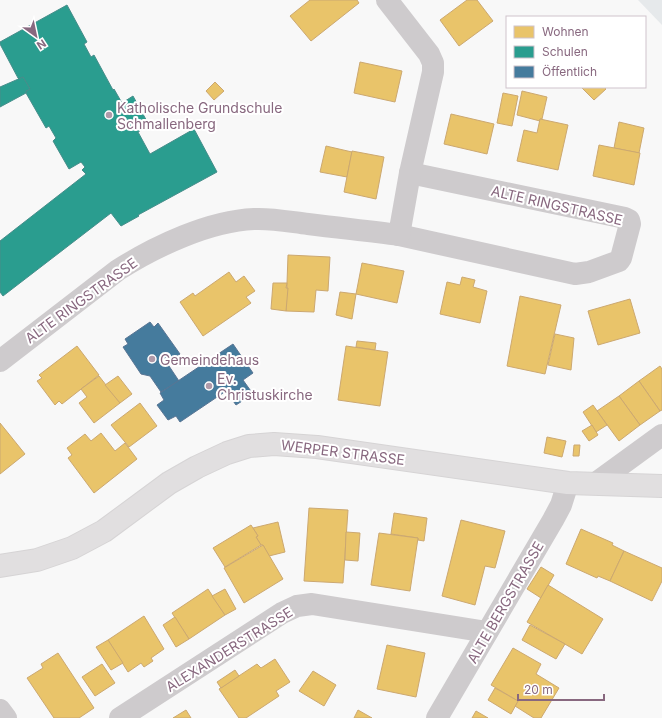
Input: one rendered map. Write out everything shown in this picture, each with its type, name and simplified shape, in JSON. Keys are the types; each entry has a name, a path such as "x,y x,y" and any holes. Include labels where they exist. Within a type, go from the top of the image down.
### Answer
{"main road":[{"name":"WERPER STRASSE","path":"0,566 37,560 72,548 104,531 169,483 196,467 227,453 249,446 274,444 317,447 568,483 662,486"}],"street":[{"path":"387,0 429,54 433,63 433,72 410,173 399,235"},
{"name":"ALTE RINGSTRASSE","path":"0,361 118,270 163,245 200,230 227,223 254,219 279,220 399,235 575,274 619,261 621,258 630,224 625,218 410,173"},
{"path":"596,484 662,435"},
{"name":"ALTE BERGSTRASSE","path":"437,718 553,520 561,505 568,483"},
{"name":"ALEXANDERSTRASSE","path":"120,718 282,613 297,606 312,604 487,632"},
{"path":"0,710 6,718"}],"shaded area":[{"path":"638,0 662,0 662,25"}],"building: Wohnen":[{"path":"310,0 357,0 359,3 311,41 290,16"},
{"path":"467,0 477,0 493,21 459,46 440,20"},
{"path":"360,62 402,71 395,102 354,93"},
{"path":"215,82 224,91 214,100 206,91"},
{"path":"582,88 606,89 594,100"},
{"path":"522,91 547,97 542,119 540,119 540,121 517,115"},
{"path":"503,93 518,96 512,126 497,123"},
{"path":"451,114 494,124 487,154 444,144"},
{"path":"540,119 568,125 558,170 517,161 524,130 537,133"},
{"path":"619,122 644,128 639,153 614,148"},
{"path":"599,145 640,153 634,185 593,176"},
{"path":"326,146 352,152 347,177 320,172"},
{"path":"352,151 384,157 376,199 344,192"},
{"path":"288,255 330,257 328,291 316,290 314,312 286,311"},
{"path":"362,263 404,271 397,303 356,294"},
{"path":"229,272 236,282 244,276 255,291 246,297 251,303 203,336 180,302 193,293 195,296"},
{"path":"462,277 475,280 473,287 487,291 480,323 440,314 447,282 460,285"},
{"path":"273,283 287,283 286,311 271,309"},
{"path":"340,292 356,294 352,319 336,315"},
{"path":"520,296 561,305 545,374 507,366"},
{"path":"630,299 640,333 598,345 588,311"},
{"path":"555,334 574,338 571,370 548,365"},
{"path":"357,341 376,343 375,350 356,347"},
{"path":"77,346 99,375 62,404 59,401 55,405 37,381 42,378 39,375"},
{"path":"346,346 388,352 380,406 338,400"},
{"path":"660,366 662,369 662,410 660,411 639,381"},
{"path":"99,376 120,403 94,423 79,403 87,397 81,389"},
{"path":"118,376 132,394 120,403 105,385"},
{"path":"639,381 660,411 640,425 619,396"},
{"path":"619,396 640,425 619,441 597,411"},
{"path":"140,403 157,426 129,447 111,425"},
{"path":"593,405 607,425 596,432 583,412"},
{"path":"0,423 25,454 0,474"},
{"path":"592,425 598,435 589,441 582,431"},
{"path":"101,433 115,451 125,443 137,459 94,493 68,458 72,455 67,448 85,434 91,441"},
{"path":"547,437 566,441 562,457 544,453"},
{"path":"574,445 580,445 579,456 573,456"},
{"path":"309,508 348,510 343,583 304,581"},
{"path":"394,513 427,518 424,541 418,540 418,538 391,534"},
{"path":"461,520 505,531 495,568 485,566 475,605 442,596"},
{"path":"278,522 285,552 269,556 263,545 261,545 256,537 258,536 253,528"},
{"path":"251,525 258,536 256,537 261,545 225,567 213,548"},
{"path":"581,529 613,543 612,545 624,551 610,581 598,576 597,578 566,564"},
{"path":"346,532 360,533 358,561 345,560"},
{"path":"379,533 418,538 410,591 371,585"},
{"path":"263,545 283,579 244,603 224,568"},
{"path":"624,551 662,568 662,581 652,601 610,581"},
{"path":"541,567 554,575 541,598 527,589"},
{"path":"548,585 603,619 582,654 527,622"},
{"path":"208,589 225,615 189,639 172,613"},
{"path":"225,589 236,609 225,615 212,596"},
{"path":"144,616 164,649 151,658 153,661 144,667 141,663 128,672 108,640"},
{"path":"175,617 189,639 176,647 163,625"},
{"path":"530,625 565,644 556,659 522,640"},
{"path":"108,640 123,663 111,670 96,647"},
{"path":"387,645 425,653 416,697 377,689"},
{"path":"513,648 541,664 536,674 559,688 541,718 534,718 515,706 518,701 491,685"},
{"path":"58,653 94,708 79,718 54,718 27,678 43,668 41,664"},
{"path":"275,659 290,682 276,691 279,696 246,718 239,718 219,689 257,664 261,668"},
{"path":"102,664 115,683 95,696 82,677"},
{"path":"235,670 239,676 221,688 217,682"},
{"path":"313,671 336,685 324,706 299,691"},
{"path":"495,688 518,701 511,714 488,700"},
{"path":"186,710 191,718 173,718"},
{"path":"358,710 372,718 354,718"},
{"path":"476,711 488,718 472,718"}],"building: Schulen":[{"path":"67,5 87,42 84,44 91,57 94,55 113,90 114,89 122,103 133,96 149,125 138,132 150,154 194,129 217,172 138,215 139,216 121,226 111,213 3,296 0,292 0,241 86,174 82,170 85,167 81,162 69,169 53,141 56,138 49,126 46,128 26,93 26,91 30,89 23,77 18,78 0,42"},
{"path":"23,77 30,89 26,91 26,93 0,107 0,87"}],"building: Öffentlich":[{"name":"Gemeindehaus","path":"150,322 154,327 158,323 180,354 167,363 179,381 161,392 150,376 141,374 123,347 128,344 125,339"},
{"name":"Ev. Christuskirche","path":"233,344 253,373 243,380 253,394 236,405 226,391 180,422 176,416 168,420 157,405 164,400 160,393"}],"place":[{"name":"Katholische Grundschule Schmallenberg","path":"109,115"},
{"name":"Gemeindehaus","path":"152,359"},
{"name":"Ev. Christuskirche","path":"209,386"}]}
